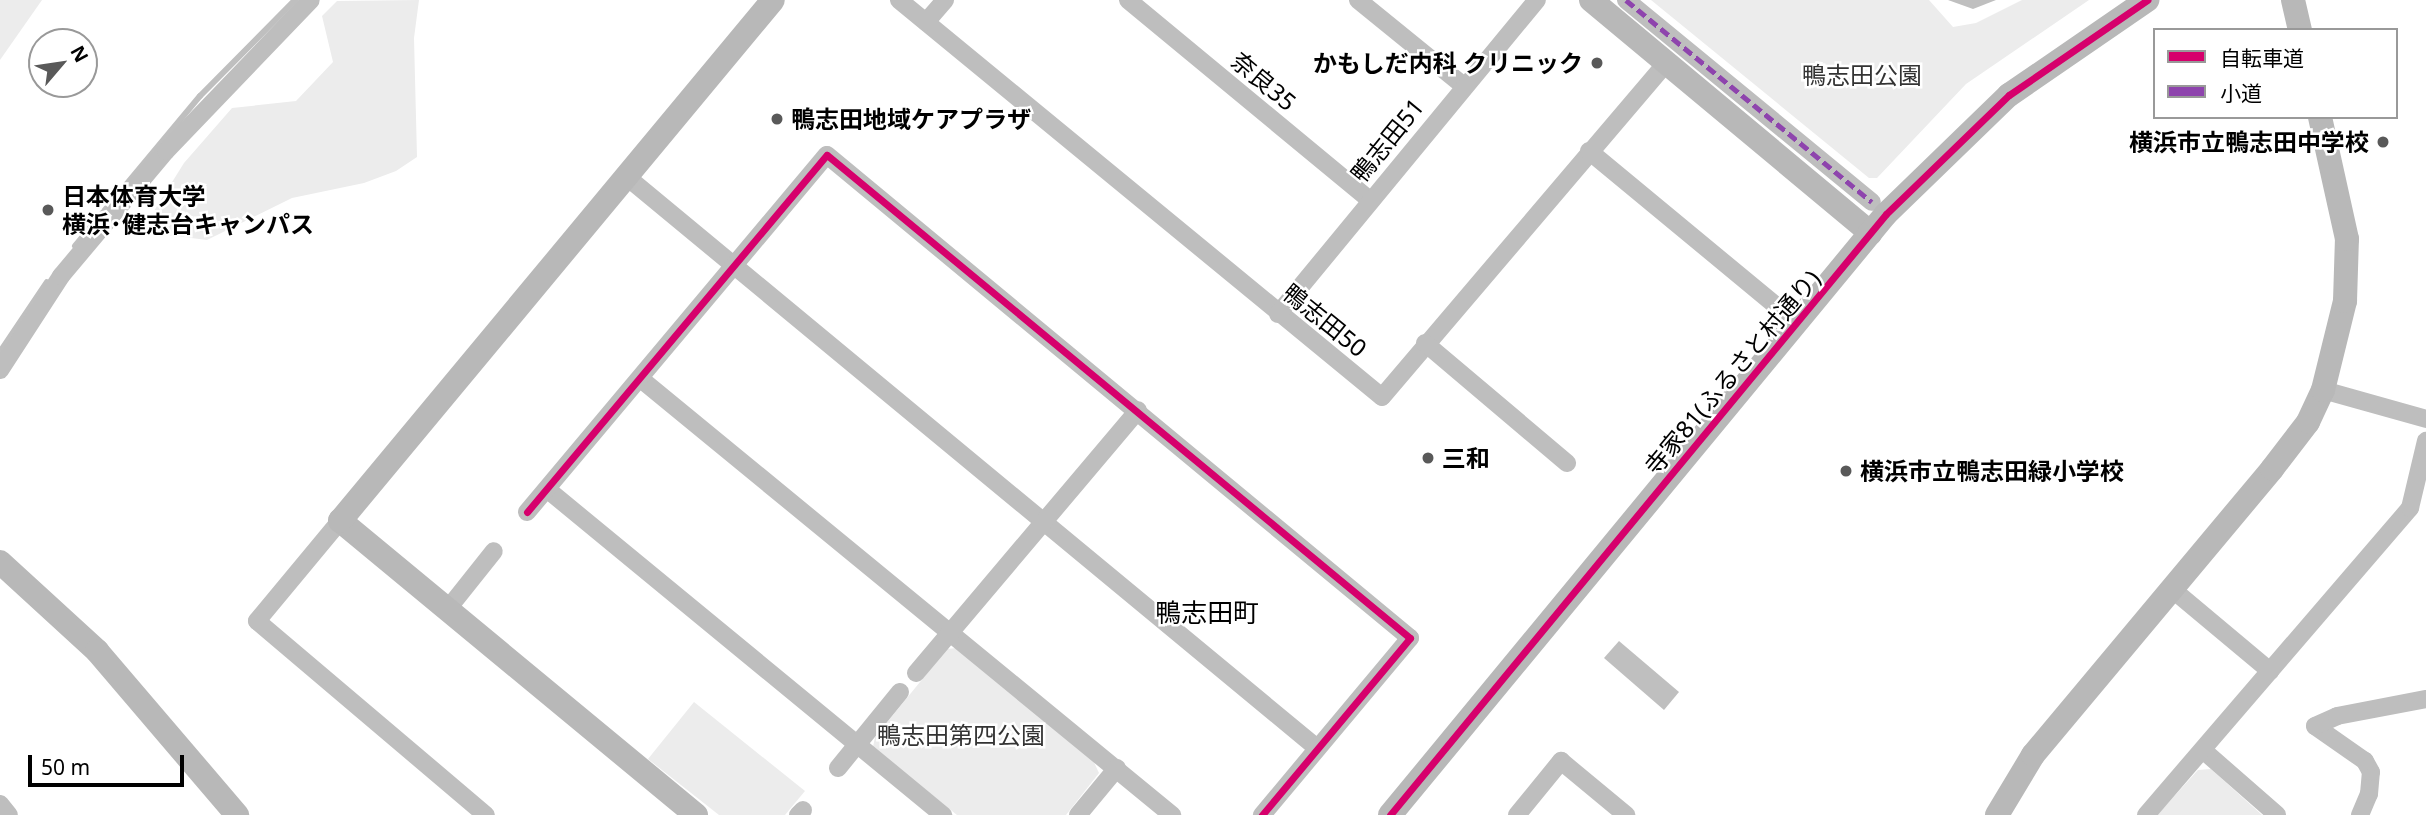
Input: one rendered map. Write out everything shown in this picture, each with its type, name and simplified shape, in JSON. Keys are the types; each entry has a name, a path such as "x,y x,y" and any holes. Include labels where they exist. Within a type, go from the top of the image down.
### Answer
{"street":[{"path":"0,370 61,276 104,224 166,151 311,0"},
{"path":"486,815 257,621 773,0"},
{"name":"鴨志田50","path":"898,0 1382,397 1425,343 1667,62"},
{"path":"926,22 944,0"},
{"name":"奈良35","path":"1128,0 1370,200"},
{"path":"1358,0 1464,86"},
{"name":"鴨志田51","path":"1278,314 1537,0"},
{"path":"1591,0 1871,233"},
{"path":"1626,0 1872,202"},
{"name":"寺家81(ふるさと村通り)","path":"1390,815 1871,233 2009,95 2147,0"},
{"path":"2293,0 2300,28"},
{"path":"1997,815 2033,755 2272,469 2308,422 2323,390 2346,301 2347,239 2320,119"},
{"path":"1589,151 1797,323"},
{"path":"527,512 642,380 827,155 1410,638 1262,815"},
{"path":"627,177 1045,520 1317,748"},
{"path":"1425,343 1567,463"},
{"path":"642,380 1172,815"},
{"path":"2323,390 2426,419"},
{"path":"916,673 1138,410"},
{"path":"2146,815 2204,751 2410,508 2426,441"},
{"path":"548,490 943,815"},
{"path":"340,521 696,815"},
{"path":"447,610 494,551"},
{"path":"0,562 97,651 237,815"},
{"path":"2172,589 2270,671"},
{"path":"838,768 900,692"},
{"path":"2360,815 2369,794 2371,772 2365,761 2315,726 2337,716 2426,699"},
{"path":"2204,751 2277,815"},
{"path":"1517,815 1561,761 1626,815"},
{"path":"1078,815 1116,768"},
{"path":"0,804 9,815"}],"green space":[{"path":"0,0 42,0 0,60"},
{"path":"419,0 414,38 417,157 396,171 364,183 292,198 207,240 152,233 154,211 184,163 232,108 296,101 333,62 322,16 337,1"},
{"name":"鴨志田公園","path":"1651,0 1929,0 1953,27 1976,23 2022,0 2089,0 1966,84 1877,178 1869,178"},
{"name":"鴨志田第四公園","path":"957,648 1092,758 1099,773 1066,815 957,815 873,747 875,737 947,649"},
{"path":"694,702 805,791 785,815 719,815 648,759"},
{"path":"2211,769 2262,815 2157,815 2198,770"}],"shaded area":[{"path":"1948,0 1996,0 1973,9"},
{"path":"1619,641 1679,692 1664,710 1604,658"}],"waterway":[{"path":"75,246 200,96 295,0"},
{"path":"0,352 47,282"}],"marked path":[{"path":"1626,0 1872,202"}],"cycle path":[{"path":"1390,815 1886,214 2009,95 2147,0"},
{"path":"527,512 827,155 1410,638 1262,815"}],"place":[{"name":"かもしだ内科 クリニック","path":"1597,63"},
{"name":"鴨志田地域ケアプラザ","path":"777,119"},
{"name":"横浜市立鴨志田中学校","path":"2383,142"},
{"name":"日本体育大学 横浜･健志台キャンパス","path":"48,210"},
{"name":"三和","path":"1428,458"},
{"name":"横浜市立鴨志田緑小学校","path":"1846,471"}],"district":[{"name":"鴨志田町","path":"1207,613"}]}
